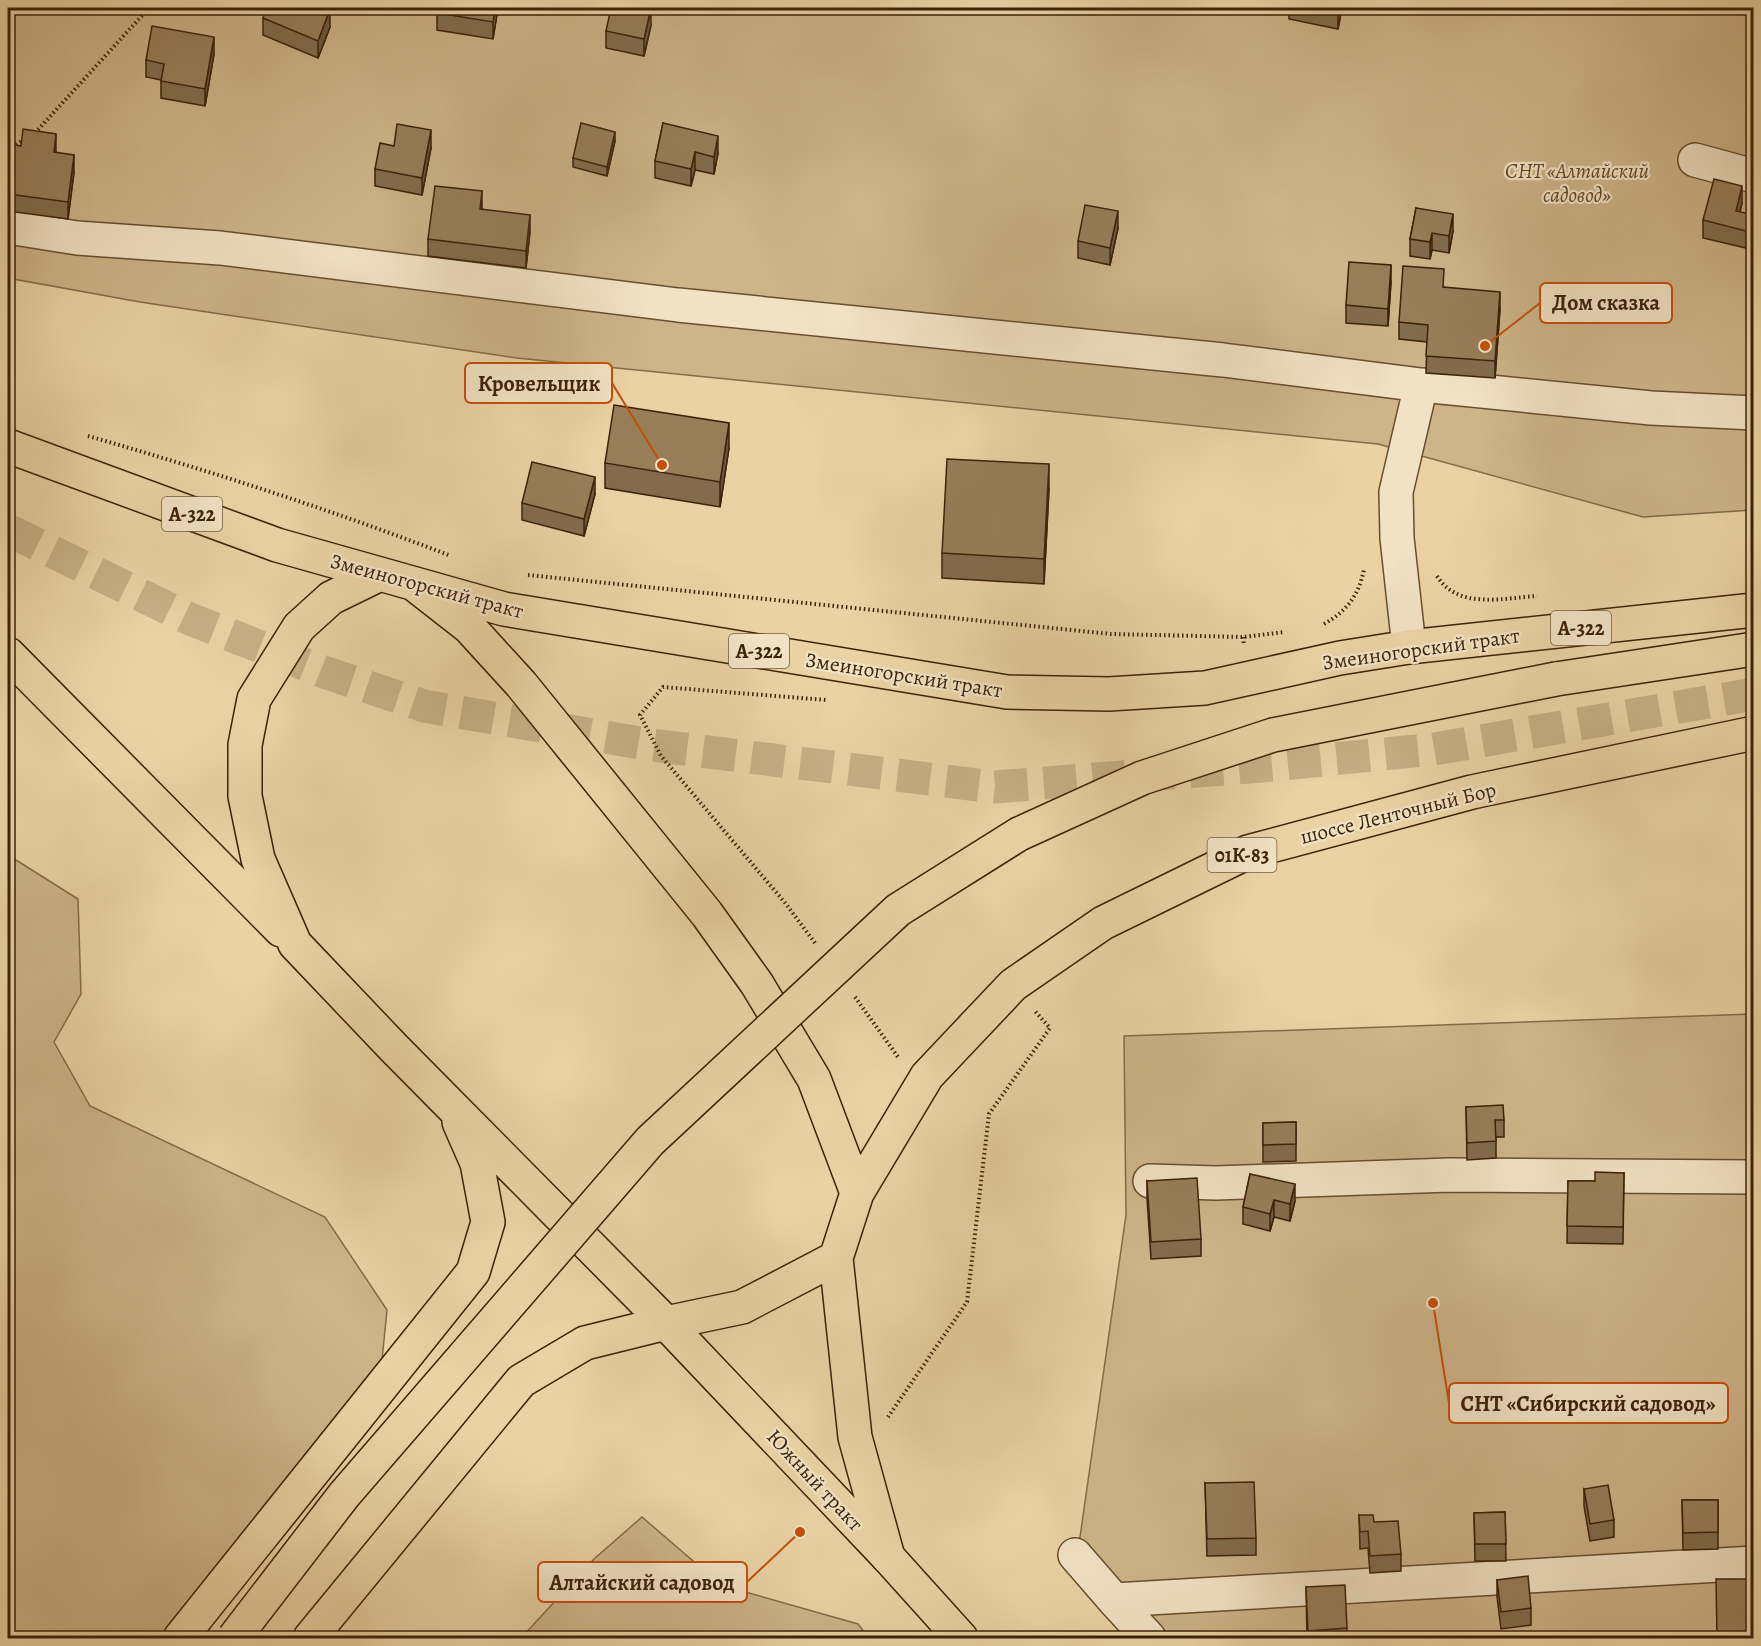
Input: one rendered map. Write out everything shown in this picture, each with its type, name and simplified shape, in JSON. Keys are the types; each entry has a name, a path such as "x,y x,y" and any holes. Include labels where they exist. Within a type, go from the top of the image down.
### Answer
{"main road":[{"name":"Змеиногорский тракт","path":"8,446 278,545 504,609 1007,692 1109,694 1205,688 1340,658 1408,647 1754,610"},
{"path":"295,944 258,859 245,796 245,745 254,699 299,627 331,598 380,574"},
{"path":"414,584 469,627 521,684 720,931 758,984 814,1079 857,1193"},
{"path":"234,1638 344,1495 650,1141 898,910 1019,834 1142,778 1273,735 1556,678 1754,649"},
{"name":"Южный тракт","path":"8,654 666,1323 888,1557 961,1638"},
{"name":"шоссе Ленточный Бор","path":"836,1258 857,1193 927,1076 1013,985 1104,922 1248,852 1472,792 1754,733"},
{"path":"180,1638 473,1272 488,1222 477,1163 453,1106"},
{"path":"310,1638 521,1381 585,1343 742,1307 836,1258 855,1437 888,1557"}],"lane":[{"path":"1695,160 1754,176"},
{"path":"8,227 77,238 220,248 678,304 1223,360 1421,386 1651,408 1754,413"},
{"path":"1408,647 1397,538 1396,492 1421,386"},
{"path":"1150,1180 1216,1183 1449,1175 1754,1177"},
{"path":"1076,1555 1149,1638"},
{"path":"1114,1600 1754,1563"}],"path":[{"path":"8,149 35,133 149,8"},
{"path":"84,435 148,453 373,526 462,559"},
{"path":"1316,626 1326,623 1348,606 1361,587 1365,565"},
{"path":"1433,570 1442,585 1459,597 1482,600 1541,596"},
{"path":"518,574 1111,634 1243,637 1295,631"},
{"path":"1243,637 1250,679"},
{"path":"821,951 786,904 662,756 640,715 663,687 826,700"},
{"path":"884,1422 967,1302 989,1114 1050,1028 1013,985"},
{"path":"849,989 904,1065"}],"green space":[{"name":"СНТ «Алтайский садовод»","path":"8,8 1753,8 1753,510 1643,517 1378,444 517,358 140,302 8,278"},
{"path":"8,855 78,899 81,994 54,1042 90,1106 325,1217 387,1310 378,1400 167,1638 8,1638"},
{"path":"1753,1014 1753,1638 1143,1638 1075,1555 1080,1537 1126,1215 1124,1036"},
{"path":"642,1517 721,1585 858,1624 869,1638 521,1638 594,1559"}],"building":[{"path":"267,8 330,9 318,41 263,18"},
{"path":"438,8 495,8 493,22 437,13"},
{"path":"611,8 651,8 644,39 606,31"},
{"path":"1314,8 1339,8 1338,12"},
{"path":"152,26 214,37 205,89 161,81 164,64 146,60"},
{"path":"581,123 615,132 607,167 573,158"},
{"path":"663,123 718,136 714,157 695,152 691,169 655,161"},
{"path":"397,124 431,130 422,178 375,169 380,143 394,146"},
{"path":"23,129 56,134 54,152 74,155 68,202 8,194 11,144 21,146"},
{"path":"1714,179 1742,186 1736,211 1750,214 1746,231 1703,220"},
{"path":"435,186 482,191 480,209 530,215 526,251 428,239"},
{"path":"1085,205 1118,211 1110,248 1078,241"},
{"path":"1416,208 1453,214 1449,236 1432,233 1430,242 1410,239"},
{"path":"1349,262 1391,265 1388,309 1346,305"},
{"path":"1403,266 1444,269 1443,287 1500,292 1495,361 1426,356 1428,325 1399,322"},
{"path":"614,405 729,423 720,482 605,463"},
{"path":"947,459 1049,464 1044,559 942,553"},
{"path":"532,462 595,477 584,519 522,503"},
{"path":"1503,1105 1504,1120 1495,1120 1496,1141 1467,1143 1466,1107"},
{"path":"1296,1122 1296,1144 1263,1145 1263,1123"},
{"path":"1595,1172 1624,1173 1623,1227 1567,1226 1568,1181 1595,1181"},
{"path":"1250,1174 1295,1184 1290,1204 1274,1200 1270,1214 1243,1207"},
{"path":"1197,1178 1201,1239 1151,1242 1147,1181"},
{"path":"1254,1482 1256,1538 1207,1539 1205,1483"},
{"path":"1608,1485 1614,1520 1590,1524 1584,1489"},
{"path":"1682,1500 1718,1500 1718,1532 1683,1533"},
{"path":"1505,1512 1506,1544 1475,1544 1474,1513"},
{"path":"1359,1515 1373,1515 1374,1522 1398,1521 1401,1554 1370,1556 1368,1531 1360,1532"},
{"path":"1528,1576 1531,1608 1501,1612 1497,1580"},
{"path":"1716,1579 1754,1579 1754,1638 1717,1638"},
{"path":"1345,1585 1347,1628 1308,1631 1306,1587"}],"tunnel":[{"path":"8,530 190,619 324,672 424,706 651,745 995,787 1273,765 1434,749 1754,694"}],"place":[{"name":"Дом сказка","path":"1485,346"},
{"name":"Кровельщик","path":"662,465"},
{"name":"СНТ «Сибирский садовод»","path":"1433,1303"},
{"name":"Алтайский садовод","path":"800,1532"}]}
